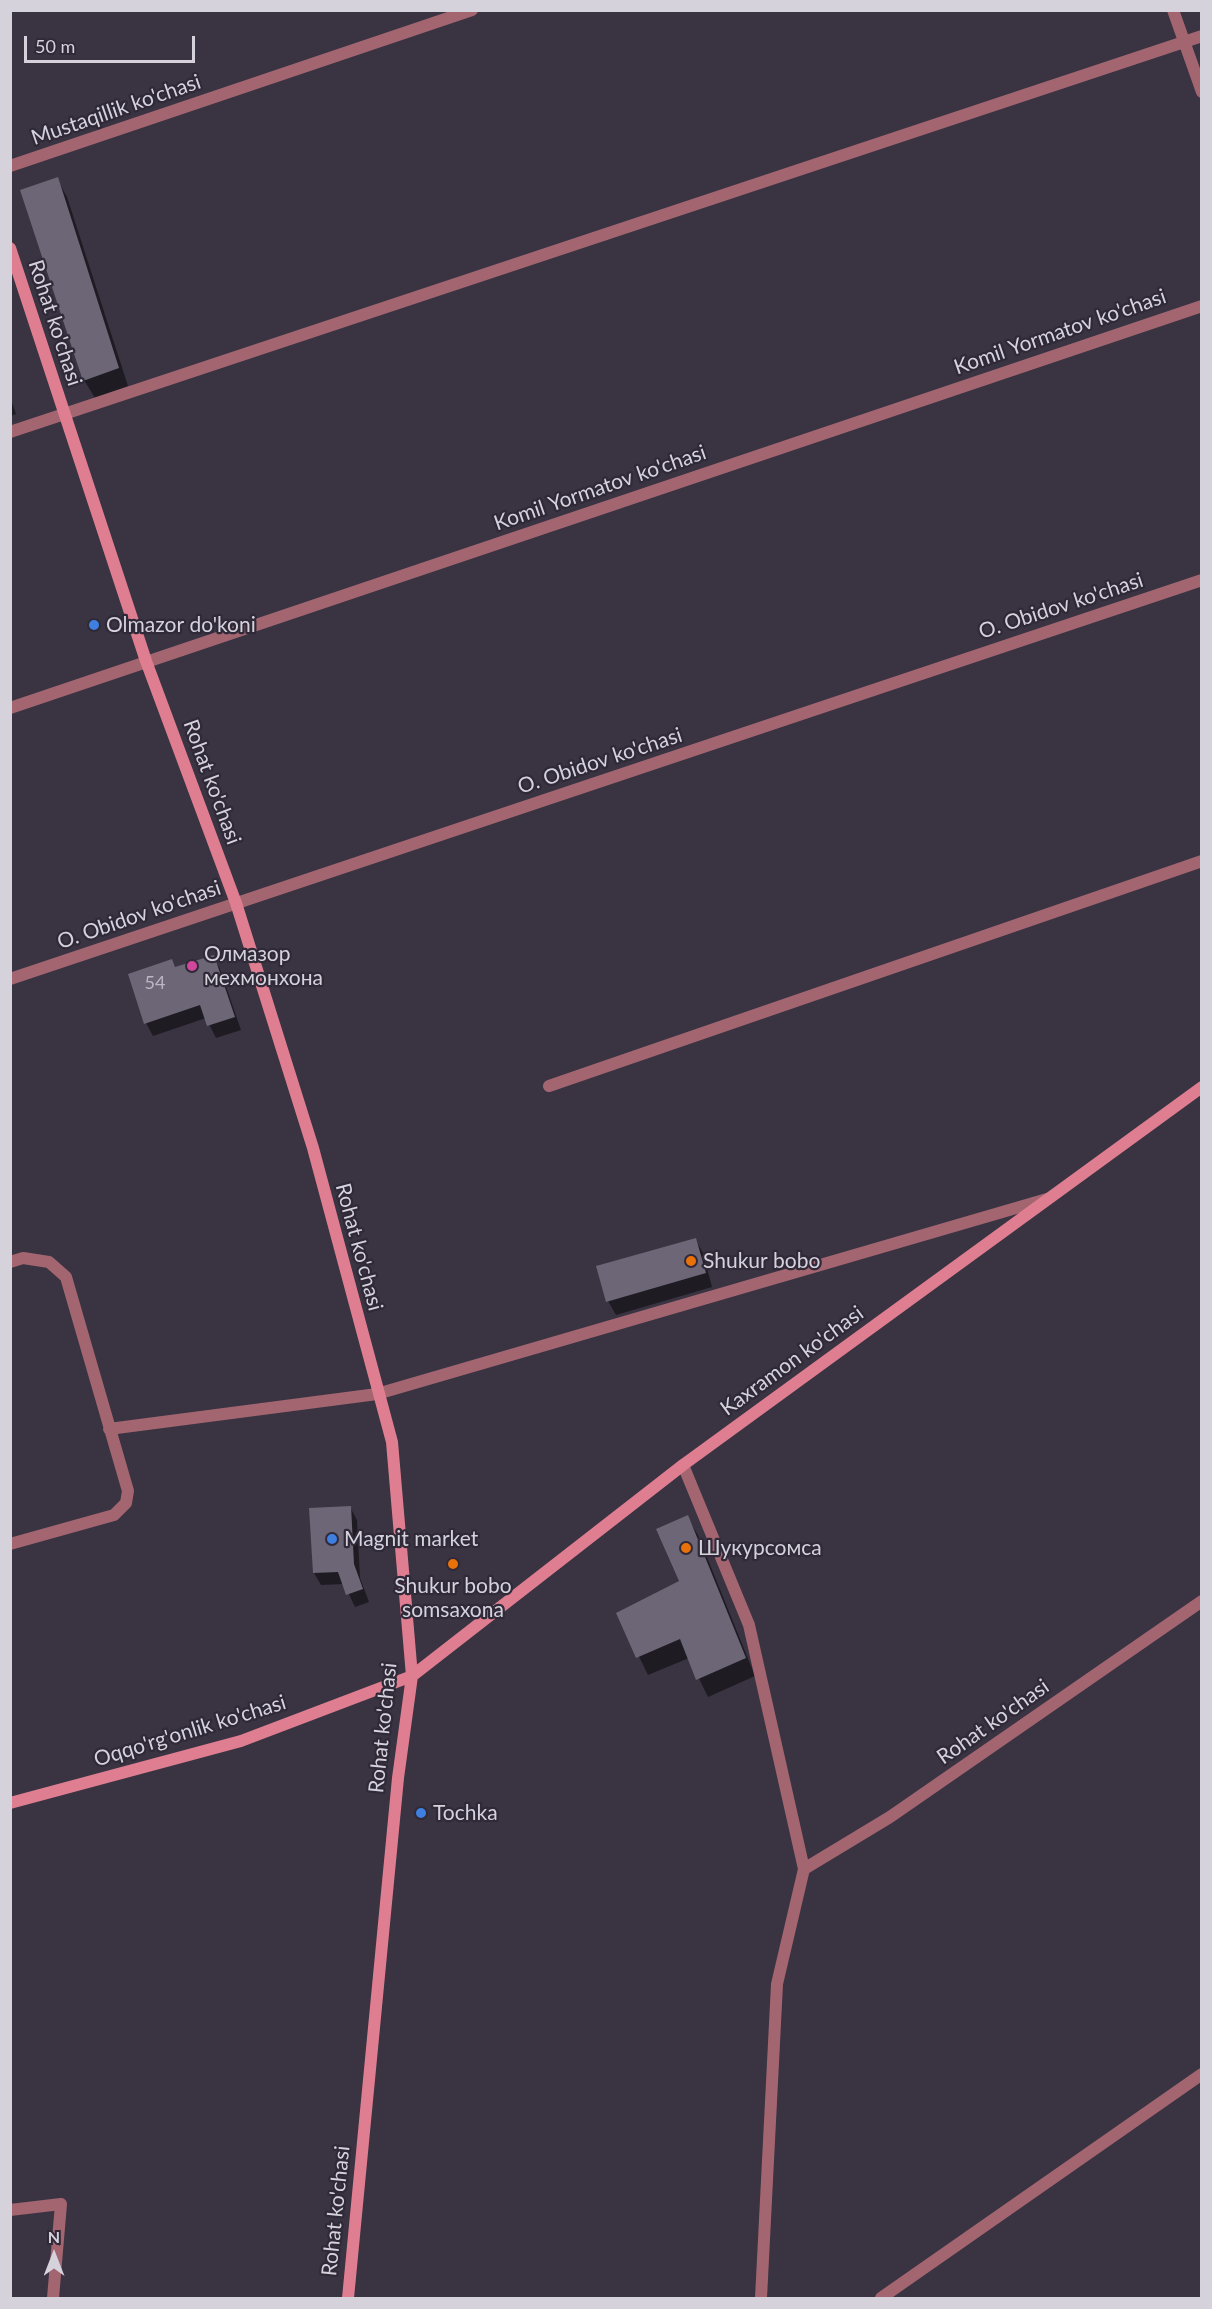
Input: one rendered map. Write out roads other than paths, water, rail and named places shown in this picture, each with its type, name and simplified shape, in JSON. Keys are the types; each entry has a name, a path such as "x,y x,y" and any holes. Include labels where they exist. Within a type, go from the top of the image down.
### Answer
{"street":[{"name":"Mustaqillik ko'chasi","path":"10,166 472,10"},
{"path":"1173,10 1202,92"},
{"path":"10,432 1202,36"},
{"name":"Rohat ko'chasi","path":"10,248 146,661 237,903 313,1148 377,1394 392,1442 412,1676 398,1778 348,2298"},
{"name":"Komil Yormatov ko'chasi","path":"10,708 1202,306"},
{"name":"O. Obidov ko'chasi","path":"10,979 1202,580"},
{"path":"549,1086 1202,861"},
{"name":"Kaxramon ko'chasi","path":"412,1676 683,1465 1202,1087"},
{"path":"109,1429 377,1394 1048,1199"},
{"path":"10,1262 23,1258 49,1262 66,1277 128,1491 126,1503 114,1515 10,1544"},
{"path":"683,1465 749,1625 804,1869 777,1984 760,2298"},
{"name":"Rohat ko'chasi","path":"804,1869 890,1817 1202,1601"},
{"name":"Oqqo'rg'onlik ko'chasi","path":"10,1803 242,1741 412,1676"},
{"path":"881,2298 1202,2074"},
{"path":"10,2210 61,2204 53,2298"}],"place":[{"name":"Olmazor do'koni","path":"94,625"},
{"name":"Олмазор мехмонхона","path":"192,966"},
{"name":"Shukur bobo","path":"691,1261"},
{"name":"Magnit market","path":"332,1539"},
{"name":"Шукурсомса","path":"686,1548"},
{"name":"Shukur bobo somsaxona","path":"453,1564"},
{"name":"Tochka","path":"421,1813"}]}
